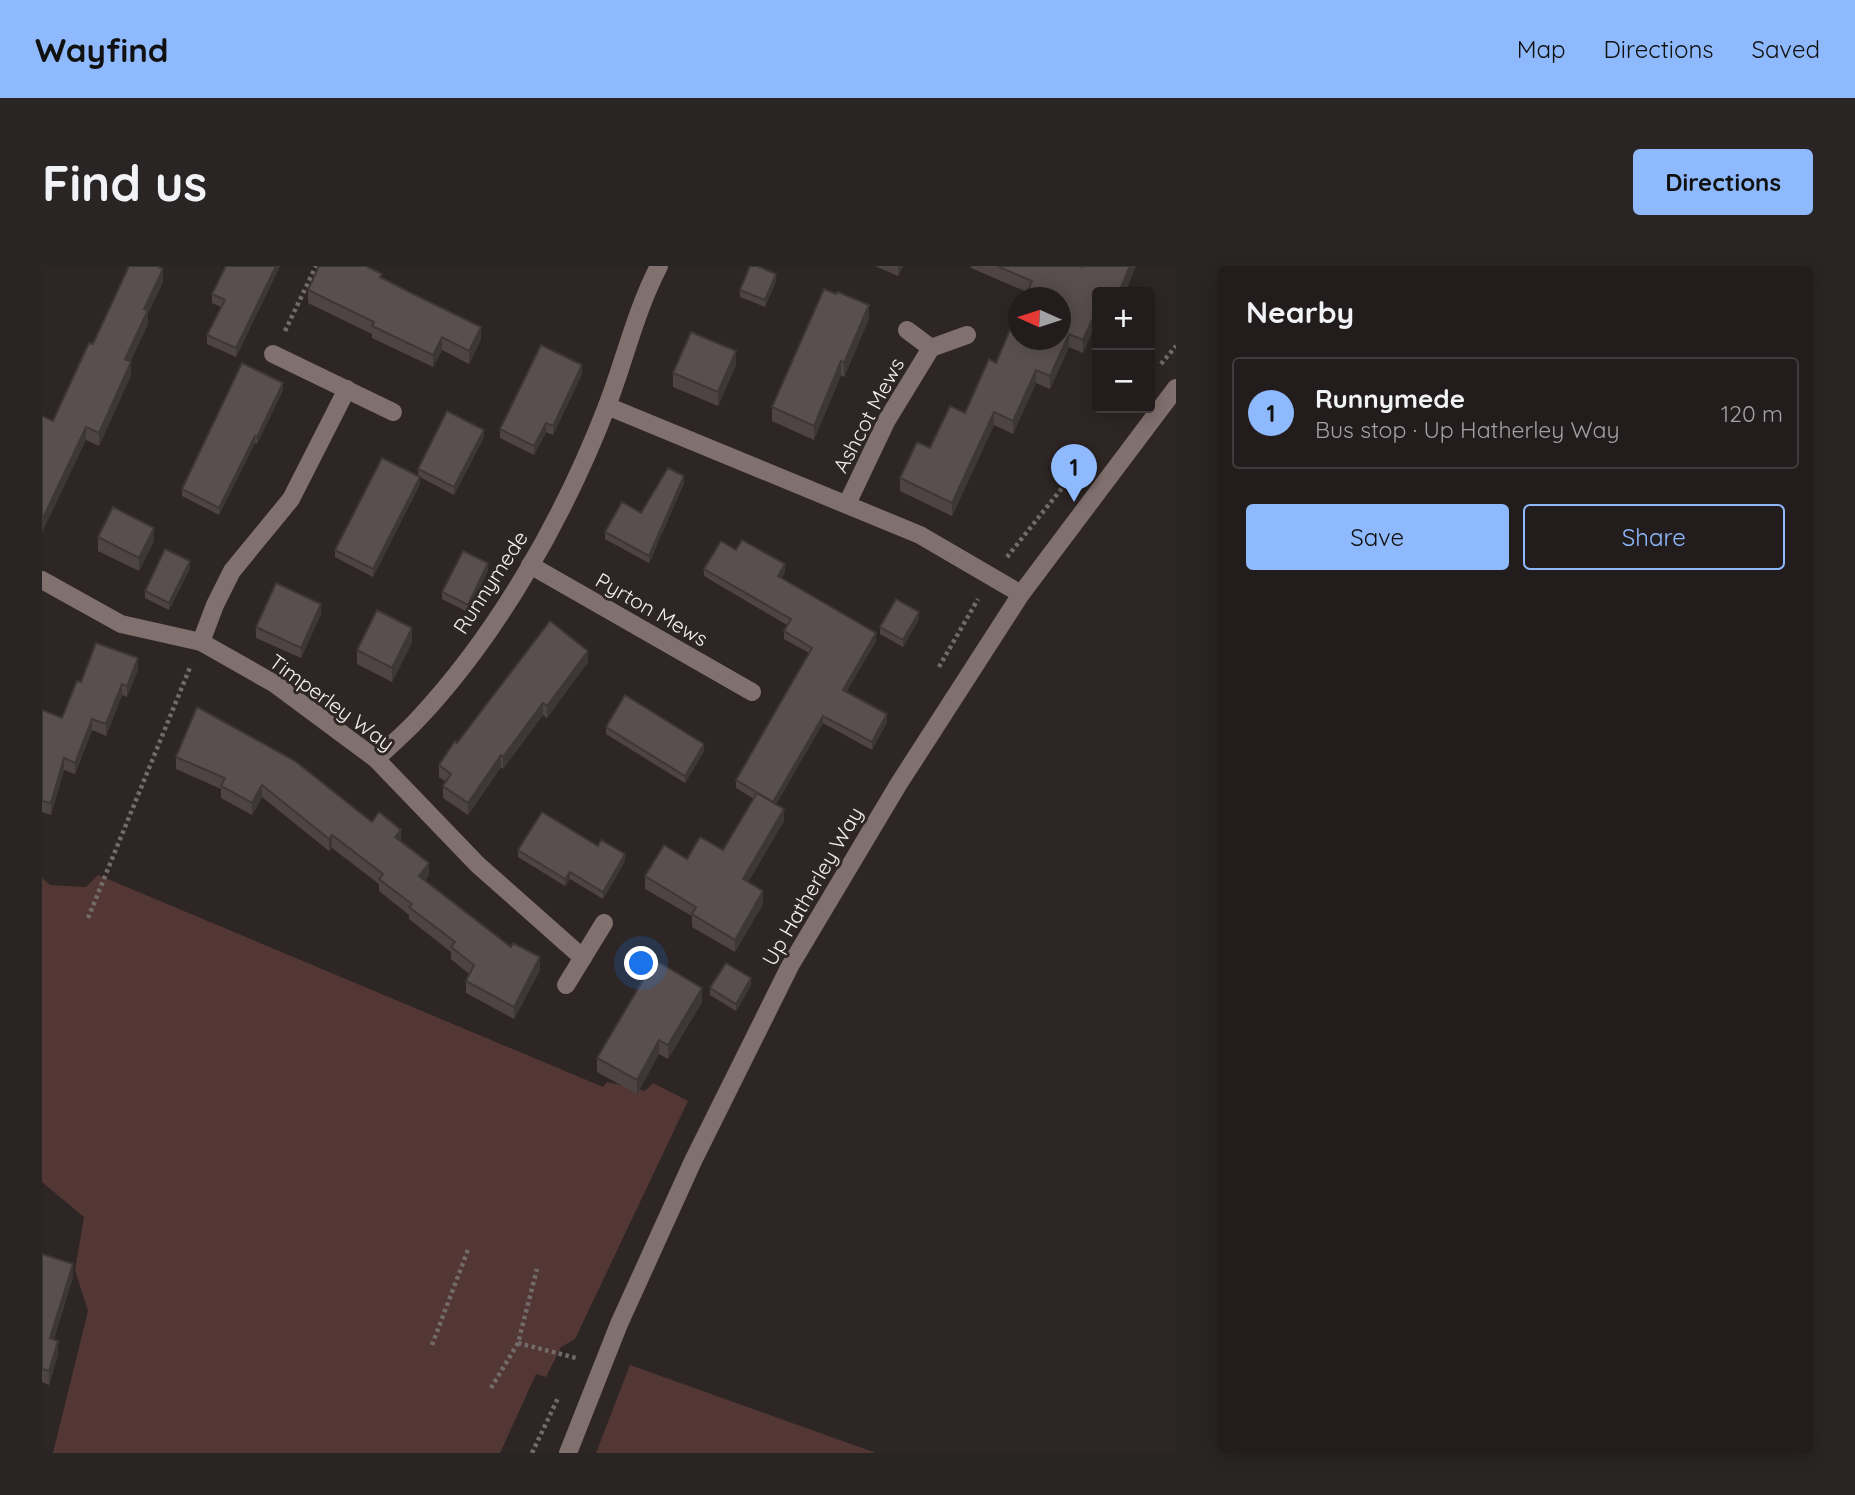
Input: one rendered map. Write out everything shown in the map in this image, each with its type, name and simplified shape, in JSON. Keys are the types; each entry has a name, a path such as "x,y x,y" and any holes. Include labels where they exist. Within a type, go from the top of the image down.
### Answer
{"street":[{"name":"Runnymede","path":"376,760 419,719 460,668 530,565 582,466 607,406 639,310 659,266"},
{"name":"Ashcot Mews","path":"907,330 931,348"},
{"name":"Ashcot Mews","path":"847,504 887,420 931,348 967,335"},
{"path":"273,354 393,412"},
{"name":"Up Hatherley Way","path":"568,1453 619,1324 693,1161 790,966 898,785 1021,594 1176,388"},
{"path":"201,642 232,570 291,499 347,389"},
{"path":"607,406 920,535 1021,594"},
{"name":"Pyrton Mews","path":"530,565 752,692"},
{"name":"Timperley Way","path":"42,580 121,624 201,642 275,684 376,760 478,866 583,958"},
{"path":"566,985 604,923"}],"path":[{"path":"273,354 316,266"},
{"path":"88,918 201,642"},
{"path":"432,1345 469,1247"},
{"path":"491,1388 518,1343 537,1269"},
{"path":"518,1343 576,1358"}],"shaded area":[{"path":"98,875 603,1087 607,1082 645,1091 653,1083 688,1101 575,1339 561,1347 546,1377 536,1374 500,1453 53,1453 88,1311 75,1270 84,1217 42,1182 42,878 50,885 86,887"},
{"path":"630,1365 876,1453 596,1453"}],"building":[{"path":"129,266 157,266 163,269 144,309 148,310 125,359 131,362 99,433 86,427 42,520 42,416 53,421"},
{"path":"226,266 276,266 236,348 207,335 225,300 212,294"},
{"path":"319,266 366,266 382,274 380,277 481,327 469,351 442,337 433,355 372,326 374,322 308,290"},
{"path":"750,266 776,274 765,300 740,290"},
{"path":"997,266 1130,266 1121,287 1092,287 1092,320 1083,340 1071,335 1071,287 1030,287 1032,281"},
{"path":"824,289 869,305 844,363 841,361 814,426 772,407"},
{"path":"691,332 736,351 718,392 673,373"},
{"path":"1008,335 1008,350 1062,350 1050,376 1036,370 1013,421 994,412 952,503 900,478 917,442 930,448 950,406 965,413 989,359 996,363"},
{"path":"541,345 582,365 553,426 546,423 534,446 500,429"},
{"path":"242,363 283,383 219,508 182,489"},
{"path":"447,411 484,430 454,487 418,469"},
{"path":"382,458 420,477 373,569 335,550"},
{"path":"668,468 684,476 649,556 605,532 622,502 641,513"},
{"path":"113,507 154,528 139,558 98,537"},
{"path":"742,540 785,564 778,576 876,633 843,690 887,714 872,742 823,716 773,802 736,780 812,648 784,631 791,619 704,569 721,541 736,550"},
{"path":"165,549 190,561 169,603 145,591"},
{"path":"463,551 488,563 468,605 442,592"},
{"path":"276,583 321,604 301,648 256,627"},
{"path":"896,599 919,612 903,640 880,627"},
{"path":"377,610 412,628 392,668 357,650"},
{"path":"550,621 588,651 547,706 543,703 503,757 501,755 468,803 443,786 451,774 439,765"},
{"path":"96,643 138,658 127,686 122,684 106,724 92,719 75,763 64,758 51,803 42,801 42,710 62,718 77,681 81,682"},
{"path":"625,695 704,744 685,776 606,727"},
{"path":"197,707 295,761 372,822 379,812 401,830 395,837 429,863 419,876 511,947 513,943 540,957 514,1007 466,981 474,965 451,947 455,942 409,907 412,904 379,879 383,874 332,835 329,839 262,785 252,803 221,786 225,778 176,757"},
{"path":"757,793 784,809 743,879 763,891 735,940 692,914 696,907 645,876 664,845 687,859 700,837 723,850"},
{"path":"542,812 598,846 601,840 625,854 603,892 570,872 565,879 518,850"},
{"path":"655,960 702,988 668,1045 659,1040 637,1080 597,1058"},
{"path":"726,963 751,978 736,1004 710,988"},
{"path":"42,1254 73,1264 50,1338 58,1341 49,1371 42,1369"}],"place":[{"name":"Runnymede","path":"1074,502"}]}
